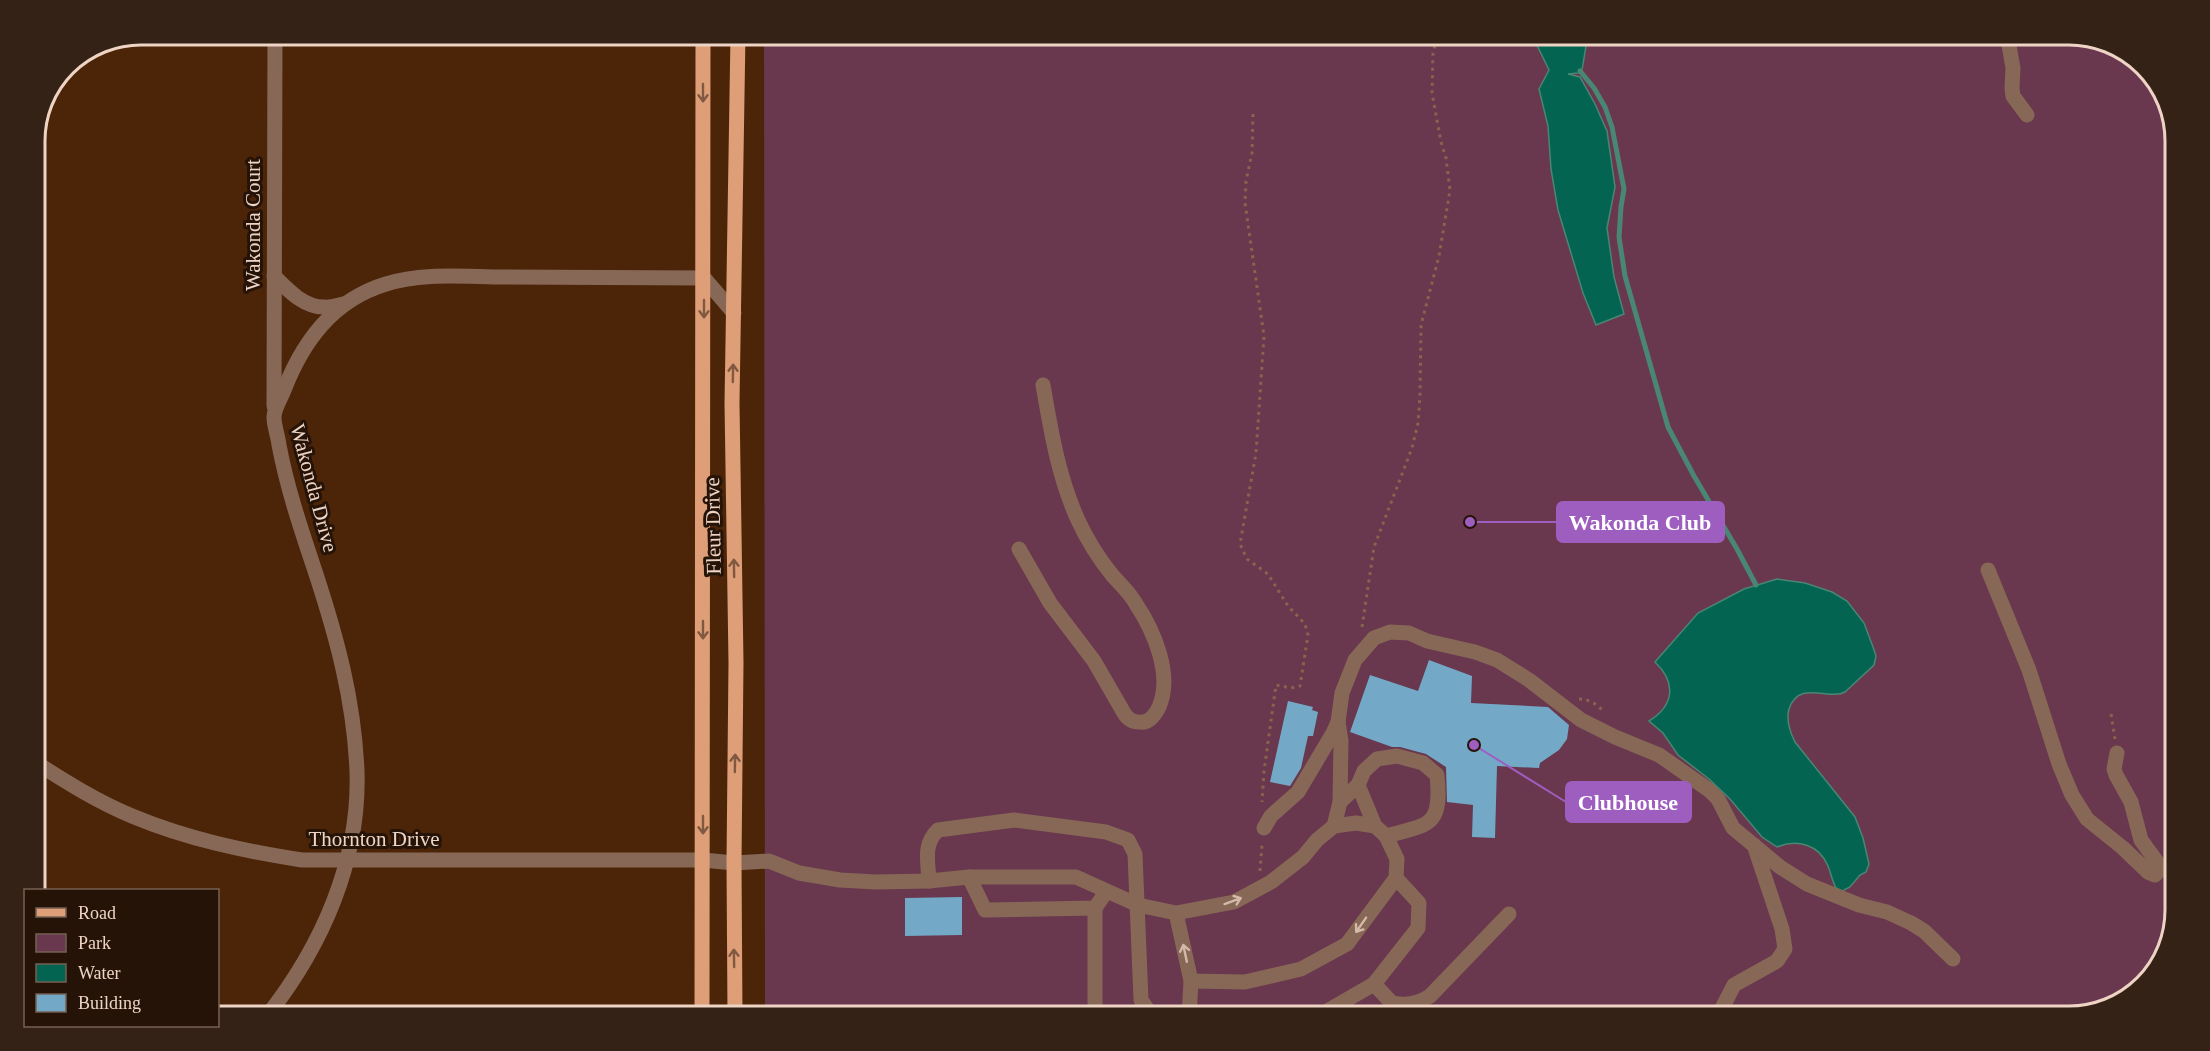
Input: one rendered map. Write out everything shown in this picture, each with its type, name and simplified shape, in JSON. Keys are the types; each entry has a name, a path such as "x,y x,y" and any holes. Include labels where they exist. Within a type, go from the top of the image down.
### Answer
{"main road":[{"name":"Fleur Drive","path":"702,1006 703,45"},
{"name":"Fleur Drive","path":"735,1006 736,662 732,403 738,45"}],"street":[{"name":"Wakonda Court","path":"274,45 274,416"},
{"path":"2009,45 2013,68 2013,96 2027,115"},
{"path":"274,276 291,293 307,303 323,308 346,303"},
{"name":"Wakonda Drive","path":"275,1006 297,975 321,932 348,861 355,826 357,773 353,719 344,665 293,506 283,468 274,416 300,352 319,326 346,303 385,284 431,277 704,278"},
{"path":"704,278 734,313"},
{"path":"1019,549 1050,603 1094,661 1124,713 1128,718 1139,723 1150,720 1157,711 1163,691 1164,676 1160,656 1142,613 1094,549 1077,519 1057,460 1043,385"},
{"path":"1988,570 2029,670 2059,764 2072,795 2087,819 2128,852 2148,872 2155,874 2158,872 2158,865 2141,840 2131,802 2114,769 2117,753"},
{"path":"1334,826 1340,802 1341,741 1338,722 1342,693 1358,657 1374,638 1390,632 1410,633 1427,641 1475,652 1497,660 1529,680 1581,720 1659,755 1698,780 1718,799 1733,828 1780,867 1807,884 1859,905 1887,912 1911,923 1924,931 1953,959"},
{"path":"1264,828 1271,816 1298,792 1338,722"},
{"path":"1190,1006 1191,981 1176,913 1234,902 1259,888 1303,857 1317,840 1334,826 1356,823 1380,831 1424,825 1437,813 1439,794 1437,775 1423,763 1397,756 1377,759 1364,771 1358,785 1340,802"},
{"name":"Thornton Drive","path":"45,769 78,790 131,816 187,837 260,854 303,860 703,860 734,863 769,861 799,873 840,880 876,882 929,881 969,877 1076,877 1138,905 1176,913"},
{"path":"1191,981 1245,982 1301,969 1347,944 1396,878 1397,859 1380,831 1358,785"},
{"path":"929,881 927,852 929,838 938,830 1014,820 1106,832 1128,840 1135,854 1141,1000 1145,1006"},
{"path":"1724,1006 1734,985 1777,961 1785,949 1782,929 1754,845"},
{"path":"969,877 985,910 1095,908"},
{"path":"1336,1006 1374,984 1418,928 1419,903 1396,878"},
{"path":"1095,1006 1095,908 1106,892"},
{"path":"1393,1003 1401,1005 1417,1003 1430,996 1509,914"},
{"path":"1374,984 1395,1006"}],"path":[{"path":"1358,657 1374,547 1412,448 1418,423 1420,325 1439,256 1450,190 1446,158 1432,93 1435,45"},
{"path":"1253,114 1252,153 1245,194 1264,336 1264,351 1259,388 1256,453 1240,544 1247,559 1268,573 1274,581 1288,606 1305,624 1308,635 1300,686 1291,688 1276,685 1264,771 1262,806 1264,828 1259,888"},
{"path":"2111,714 2117,753"}],"green space":[{"path":"764,45 2069,45 2088,47 2117,58 2137,73 2152,93 2160,110 2165,135 2165,910 2158,947 2145,968 2122,990 2094,1003 2069,1006 765,1006"}],"water":[{"path":"1537,45 1586,45 1582,70 1568,74 1580,77 1607,131 1615,187 1607,228 1614,277 1624,314 1596,325 1583,293 1558,210 1551,169 1548,126 1539,89 1549,70"},
{"path":"1777,579 1805,583 1832,592 1847,601 1864,623 1876,656 1874,665 1845,692 1800,695 1794,700 1788,713 1789,726 1795,742 1855,817 1863,838 1869,864 1866,872 1860,875 1850,887 1842,891 1836,888 1828,866 1819,853 1807,845 1800,844 1777,847 1762,837 1730,799 1678,755 1663,733 1649,721 1664,708 1670,693 1667,677 1655,662 1698,613 1744,589"}],"building":[{"path":"1429,660 1472,676 1471,703 1548,707 1569,725 1567,739 1559,750 1540,763 1539,768 1497,766 1495,838 1472,837 1473,805 1447,802 1446,767 1426,754 1392,747 1350,732 1370,675 1418,691"},
{"path":"1288,701 1313,707 1312,710 1318,712 1313,736 1308,736 1301,768 1290,786 1270,782"},
{"path":"962,897 962,935 905,936 905,898"}],"waterway":[{"path":"1580,71 1594,88 1605,107 1612,127 1624,189 1619,237 1625,276 1668,427 1756,585"}],"place":[{"name":"Wakonda Club","path":"1470,522"},
{"name":"Clubhouse","path":"1474,745"}]}
